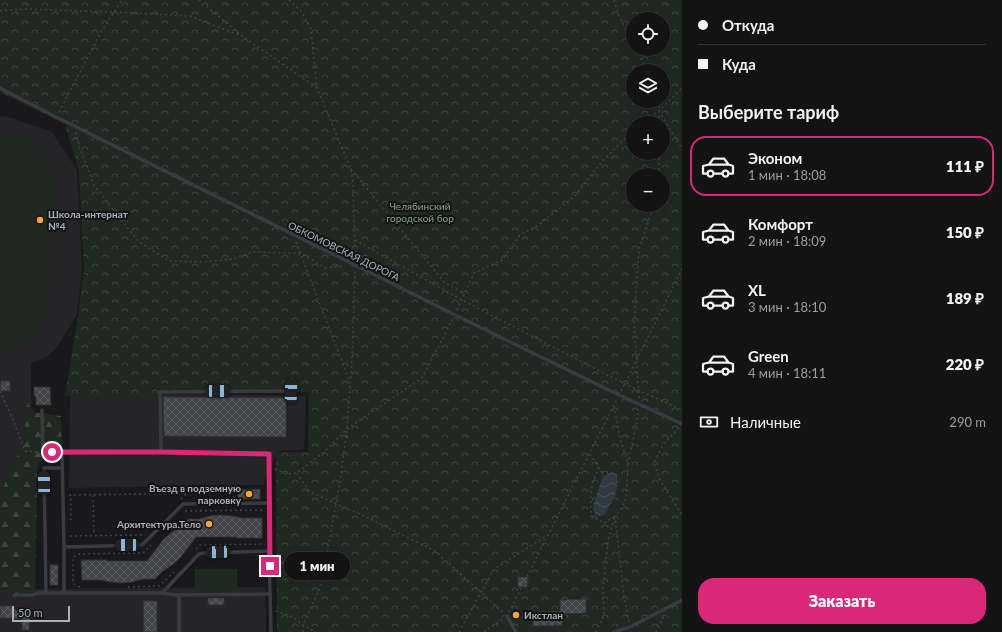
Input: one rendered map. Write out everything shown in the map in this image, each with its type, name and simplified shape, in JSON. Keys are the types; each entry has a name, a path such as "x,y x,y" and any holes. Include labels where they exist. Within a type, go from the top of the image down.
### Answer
{"lane":[{"name":"ОБКОМОВСКАЯ ДОРОГА","path":"0,88 455,315 682,425"},
{"path":"161,452 160,392 291,391 292,378"},
{"path":"42,410 43,453 161,452 269,454 271,632"},
{"path":"62,452 64,593"},
{"path":"46,593 44,468 62,468"},
{"path":"64,547 142,545 183,504 269,503"},
{"path":"162,593 199,554 269,551"},
{"path":"14,595 33,595 38,593 162,593 179,595 270,594"},
{"path":"179,595 179,632"},
{"path":"614,632 630,627 682,600"},
{"path":"507,616 516,632"}],"path":[{"path":"56,117 101,32 122,0"},
{"path":"199,0 242,36 317,88"},
{"path":"290,0 302,12 310,29 317,88 351,169 353,183 355,240 352,360 347,429 341,475 321,586 303,626 303,632"},
{"path":"614,0 619,16 626,30"},
{"path":"0,11 23,9 190,16 242,36"},
{"path":"652,116 682,88"},
{"path":"659,111 659,116"},
{"path":"659,111 682,150"},
{"path":"76,127 79,146 94,185 138,241 169,261 205,262 232,259 252,252 294,253 306,256 325,268 355,265"},
{"path":"269,467 286,474 297,473 324,453 347,429 422,378 455,315 474,273 502,260 520,235 537,226 574,197 598,166 626,137"},
{"path":"351,169 444,282 464,294"},
{"path":"599,468 593,478 590,498 591,516 604,522 615,516 622,508 626,498 628,464 640,404 634,323 639,249 652,212"},
{"path":"294,234 300,255 336,344 350,384"},
{"path":"355,240 462,300 625,384 682,410"},
{"path":"484,632 507,616 550,534 682,269"},
{"path":"0,391 25,451 43,453"},
{"path":"614,406 620,438 628,464"},
{"path":"682,425 664,444 654,462 660,480 682,515"},
{"path":"590,453 604,476"},
{"path":"297,473 309,490 435,551 507,616"},
{"path":"63,495 237,493"},
{"path":"181,499 186,494"},
{"path":"68,521 71,519 71,495"},
{"path":"94,495 94,536"},
{"path":"185,511 269,510"},
{"path":"615,516 624,596 630,627"},
{"path":"596,632 604,616 603,587 608,540 615,516"},
{"path":"64,536 143,535 149,532"},
{"path":"459,632 494,569 550,534"},
{"path":"73,557 79,554 143,553 153,543"},
{"path":"195,550 200,545 269,544"},
{"path":"69,546 73,557 73,583 82,587"},
{"path":"128,587 159,586 174,571"},
{"path":"656,632 669,607"},
{"path":"270,610 294,617 303,626 316,632"}],"shaded area":[{"path":"0,116 9,117 52,132 77,170 82,270 77,315 57,347 47,357 31,363 33,589 265,587 266,632 0,632"},
{"path":"70,393 306,396 304,449 278,451 263,485 69,488"}],"green space":[{"name":"Челябинский городской бор","path":"0,0 682,0 682,632 277,632 276,452 308,452 309,392 65,396 84,270 79,171 65,124 0,92"},
{"path":"10,136 28,139 41,148 50,161 53,178 48,313 41,328 31,340 24,344 9,347 0,346 0,139"},
{"path":"27,403 34,412 61,416 62,447 38,463 35,593 0,593 0,506 7,475 24,444"},
{"path":"195,569 237,569 237,590 195,590"}],"water":[{"path":"611,472 617,474 616,491 613,500 604,515 598,516 593,510 594,503 602,479"}],"building":[{"path":"1,381 10,381 10,391 0,391"},
{"path":"34,387 50,387 51,405 36,405"},
{"path":"163,397 286,398 286,437 164,436"},
{"name":"Въезд в подземную парковку","path":"260,489 260,499 238,499 238,490"},
{"path":"221,515 242,518 262,518 262,538 196,537 180,558 155,579 143,579 121,583 101,580 82,580 81,560 147,561 163,540 188,519 200,519"},
{"path":"50,565 58,565 58,585 50,585"},
{"path":"518,577 528,577 527,587 518,587"},
{"path":"208,598 224,598 224,605 208,605"},
{"path":"586,599 586,613 562,614 562,625 533,626 533,612 560,611 560,600"},
{"path":"143,601 157,601 157,632 144,632"},
{"path":"0,606 12,606 17,611 30,611 29,630 22,630 22,618 0,618"}],"place":[{"name":"Школа-интернат №4","path":"40,220"},
{"name":"Въезд в подземную парковку","path":"249,494"},
{"name":"Архитектура.Тело","path":"209,524"},
{"name":"Икстлан","path":"516,615"}],"route":[{"path":"52,452 269,454 270,566"}]}
